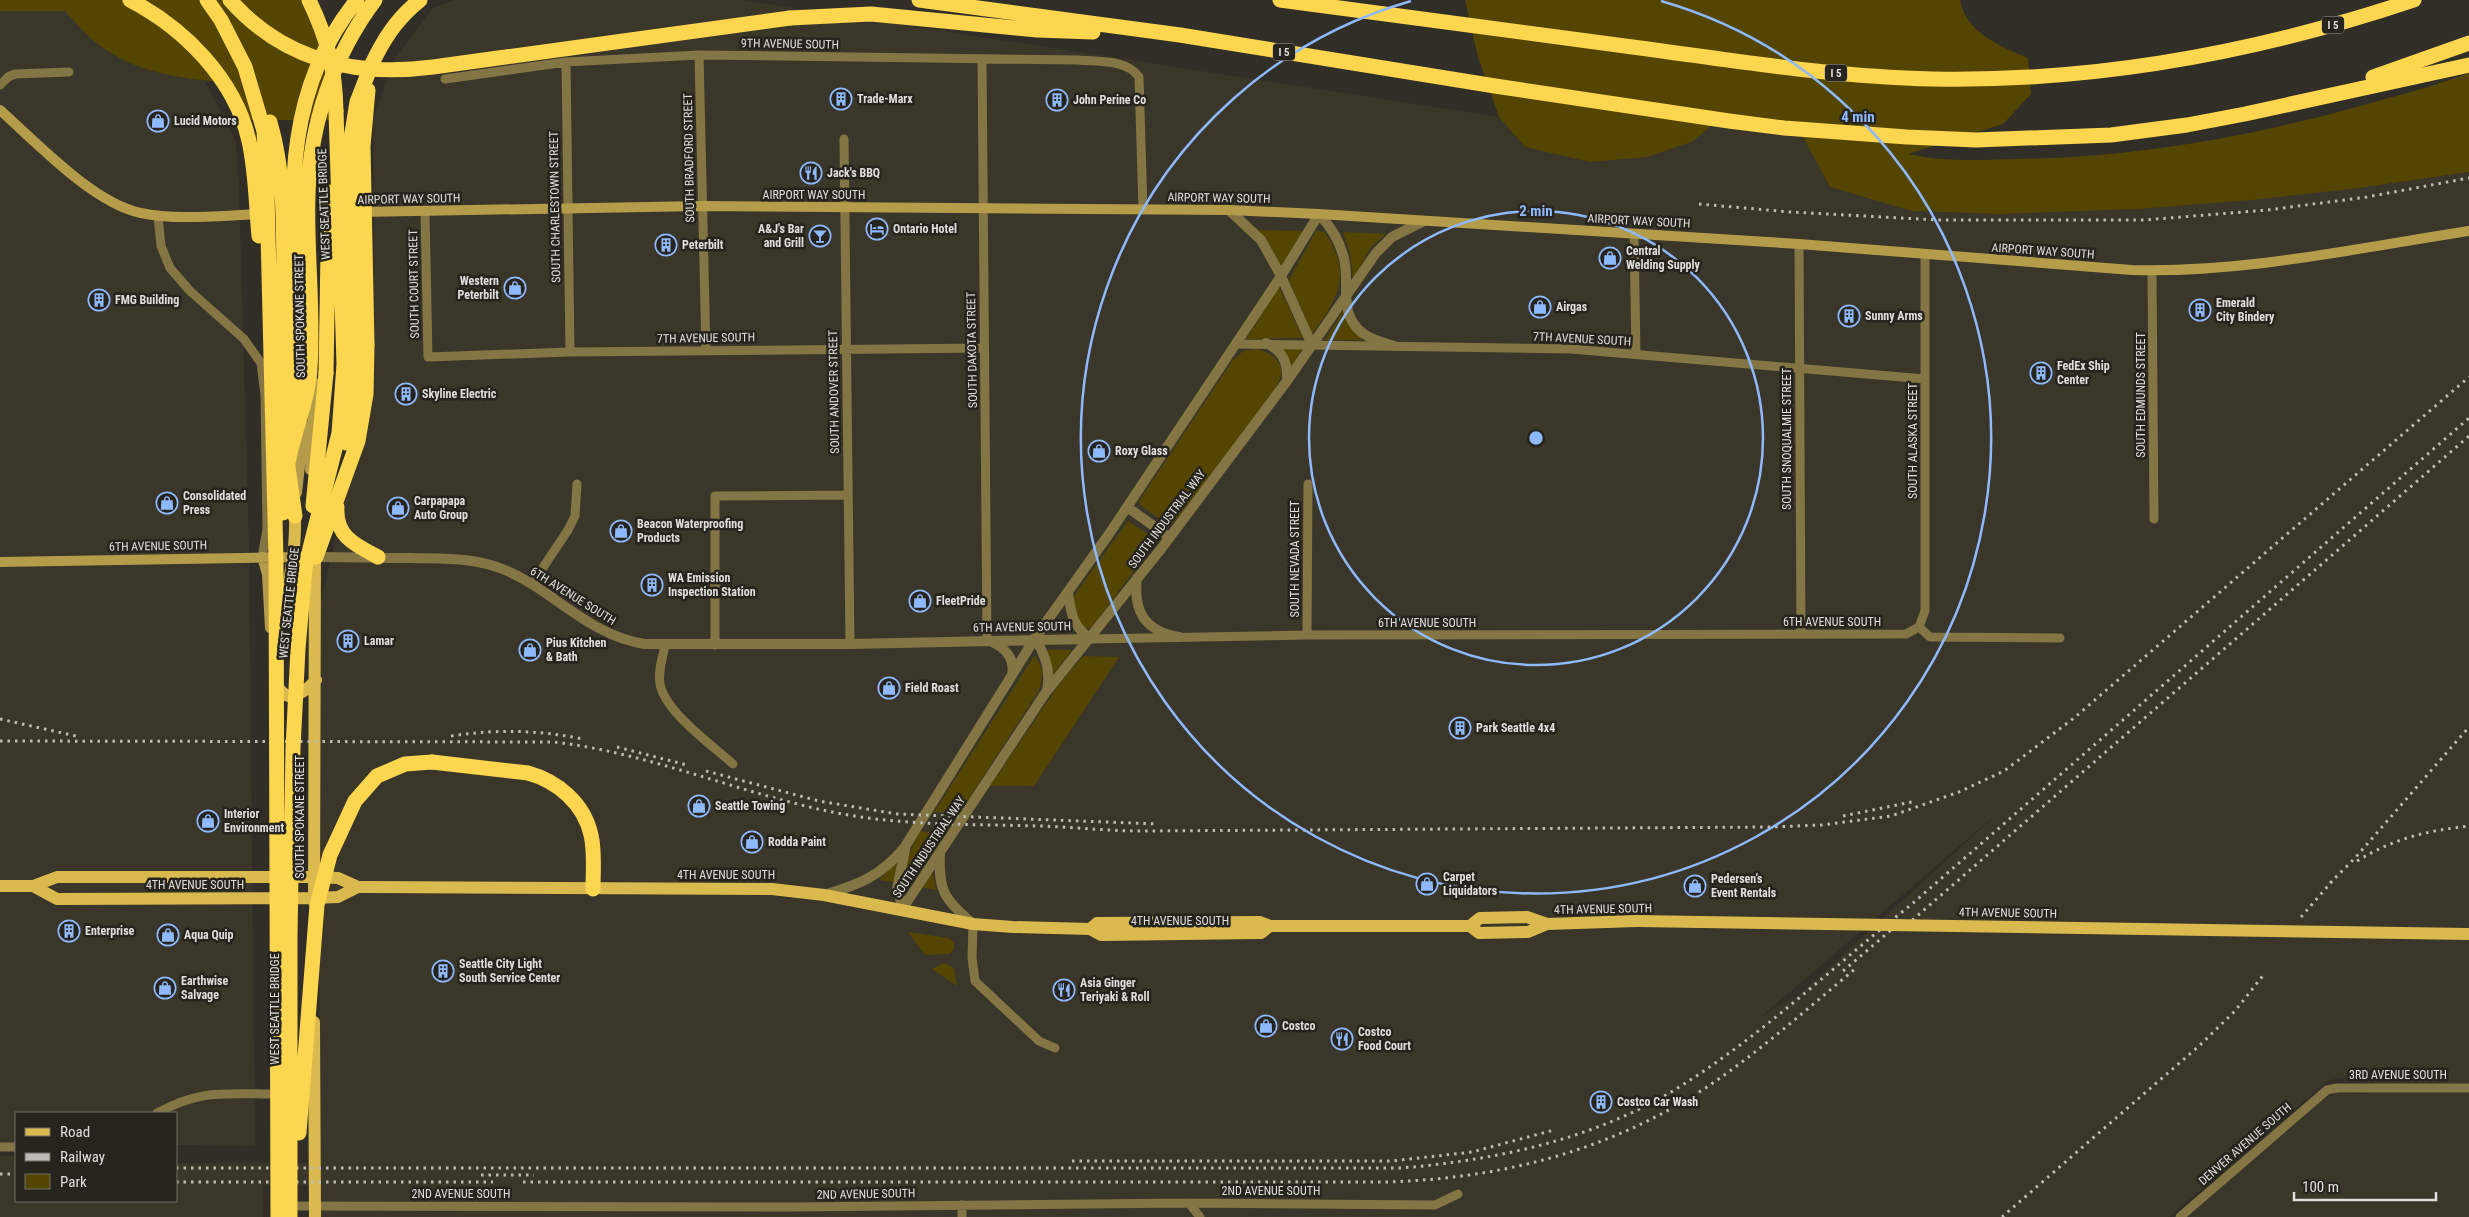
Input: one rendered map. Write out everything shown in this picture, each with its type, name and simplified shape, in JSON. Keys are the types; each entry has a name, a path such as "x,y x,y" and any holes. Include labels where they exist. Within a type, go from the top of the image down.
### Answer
{"highway":[{"path":"130,0 154,13 182,34 208,61 238,111 249,139 257,214 266,371 272,430"},
{"path":"207,0 221,20 245,67 264,131 272,430"},
{"path":"212,0 227,17 255,70 273,130 282,197 296,385 285,442 295,516"},
{"path":"230,0 254,24 306,54 336,64 378,71 403,71 443,66 790,18 871,14 1037,30 1180,35"},
{"path":"301,0 323,30"},
{"name":"WEST SEATTLE BRIDGE","path":"290,1217 290,938 293,748 298,649 305,568 339,433 344,364 336,87 330,50 310,0"},
{"path":"290,304 293,175 299,121 308,90 322,56 338,27 357,0"},
{"path":"269,558 282,534 288,462 310,373 308,193 314,136 323,100 336,66 351,37 375,0"},
{"path":"304,596 319,532 343,458 352,412 355,379 351,139 357,102 371,66 388,34 401,17 420,0"},
{"name":"I 5","path":"919,0 1180,35 1495,86 1784,128 1907,138 1976,140 2111,135 2186,125 2313,98 2448,52 2469,43"},
{"name":"I 5","path":"1280,0 1842,74 1933,78 2031,76 2108,71 2251,46 2351,21 2414,0"},
{"path":"2313,98 2469,65"},
{"path":"316,557 356,450 363,418 367,379 367,345 363,146 371,66"},
{"path":"313,506 326,373 329,196 336,111"},
{"name":"WEST SEATTLE BRIDGE","path":"272,430 269,558 274,1213"},
{"path":"338,500 337,520 342,532 354,544 378,557"},
{"path":"298,1217 298,1148 314,932 321,885 330,855 349,811 367,786 377,776 395,766 432,762 528,773 538,776 562,789 581,812 591,834 593,889"}],"main road":[{"name":"AIRPORT WAY SOUTH","path":"0,110 92,191 139,213 158,216 702,206 1229,210 1799,244 2152,271 2246,266 2469,231"},
{"name":"SOUTH SPOKANE STREET","path":"312,213 314,372 310,469 316,557 314,1212"},
{"name":"SOUTH SPOKANE STREET","path":"273,646 289,590 294,557 295,516 300,460 312,418"},
{"name":"6TH AVENUE SOUTH","path":"0,562 316,557"},
{"name":"SOUTH SPOKANE STREET","path":"269,558 267,574 268,609 273,646 272,1130 274,1213"},
{"path":"273,677 279,690 290,697 302,694 316,680"},
{"name":"4TH AVENUE SOUTH","path":"0,886 33,886 57,878 314,877 338,878 358,887 772,889 824,895 903,908 973,924 1090,929 1101,935 1261,933 1270,926"},
{"name":"4TH AVENUE SOUTH","path":"33,886 57,898 273,899 338,897 358,887"},
{"name":"4TH AVENUE SOUTH","path":"1090,929 1097,924 1260,922 1270,926 1470,926 1479,932 1528,932 1547,924 1637,921 2469,934"},
{"path":"1130,934 1134,930 1179,928 1185,922"},
{"path":"272,1094 314,1095"},
{"path":"272,1130 314,1130"}],"street":[{"name":"9TH AVENUE SOUTH","path":"445,79 566,62 699,55 1078,60 1124,65 1134,70 1139,77 1143,210"},
{"name":"SOUTH BRADFORD STREET","path":"699,55 706,351"},
{"name":"SOUTH DAKOTA STREET","path":"982,60 987,640"},
{"name":"SOUTH CHARLESTOWN STREET","path":"566,62 570,352"},
{"path":"0,86 8,77 15,74 69,72"},
{"name":"SOUTH ANDOVER STREET","path":"844,139 850,644"},
{"path":"1229,210 1261,240 1281,276 1312,345"},
{"name":"SOUTH COURT STREET","path":"425,211 428,357"},
{"path":"1318,214 1331,226 1340,246 1345,263 1348,313 1354,325 1363,334 1394,346"},
{"name":"SOUTH INDUSTRIAL WAY","path":"903,908 897,889 906,845 1035,639 1068,594 1236,344 1281,276 1318,214"},
{"name":"SOUTH SPOKANE STREET","path":"158,216 161,246 170,268 190,291 244,339 261,363 264,395 269,558"},
{"name":"SOUTH INDUSTRIAL WAY","path":"903,908 1046,692 1090,639 1287,382 1376,253 1392,237 1424,221"},
{"path":"1634,234 1636,354"},
{"name":"SOUTH SNOQUALMIE STREET","path":"1799,244 1801,634"},
{"name":"SOUTH ALASKA STREET","path":"1919,627 1925,611 1925,255"},
{"name":"SOUTH EDMUNDS STREET","path":"2152,271 2154,519"},
{"path":"1266,343 1282,354 1288,369 1287,382"},
{"name":"7TH AVENUE SOUTH","path":"1236,344 1571,349 1925,379"},
{"name":"7TH AVENUE SOUTH","path":"428,357 570,352 984,348"},
{"path":"532,584 568,530 575,516 577,484"},
{"name":"SOUTH NEVADA STREET","path":"1307,635 1308,484"},
{"path":"715,645 715,496 848,495"},
{"path":"1127,507 1169,537"},
{"name":"6TH AVENUE SOUTH","path":"316,557 434,557 473,561 504,570 532,584 585,621 616,637 632,642 665,646 1307,635 1906,634 1919,627"},
{"path":"1137,578 1136,598 1144,618 1165,635 1179,638"},
{"path":"1068,594 1074,622 1077,628 1090,639"},
{"path":"1919,627 1930,637 2060,638"},
{"path":"1035,639 1047,664 1049,674 1046,692"},
{"path":"987,640 1006,650 1013,663 1012,675"},
{"path":"665,646 660,670 663,694 675,711 732,764"},
{"path":"824,895 862,883 889,864 906,845"},
{"path":"940,852 938,873 946,895 952,904 973,924 972,958 975,981 1039,1041 1056,1048"},
{"name":"3RD AVENUE SOUTH","path":"2327,1090 2337,1088 2469,1088"},
{"name":"DENVER AVENUE SOUTH","path":"2180,1217 2327,1090"},
{"path":"159,1112 182,1100 203,1094 272,1094"},
{"path":"0,1147 15,1147"},
{"name":"2ND AVENUE SOUTH","path":"274,1213 794,1212 962,1205 1189,1203 1435,1205 1458,1194"},
{"path":"1189,1203 1200,1217"},
{"path":"962,1205 962,1217"}],"shaded area":[{"path":"0,0 97,0 196,64 236,141 249,544 255,1146 178,1145 178,1112 15,1112 15,1144 0,1144"},
{"path":"454,0 742,0 1499,117 1525,147 1724,116 1796,124 1830,187 1912,211 2000,214 2359,188 2469,172 2469,1217 2185,1217 2321,1101 2336,1093 2369,1094 2368,1078 2339,1078 2328,1081 2169,1217 321,1217 320,1185 263,1186 263,1217 0,1217 0,1156 15,1156 15,1202 178,1202 178,1163 320,1163 318,612 348,486 374,325 373,120 393,61 433,8","holes":["1993,817 1994,817 1800,994 1761,1017"]}],"green space":[{"path":"0,0 305,0 321,36 335,120 241,120 221,82 172,76 141,67 112,54 98,44 65,11 0,11"},
{"path":"1465,0 1960,0 1963,11 1977,30 2006,49 2028,58 2031,94 2003,124 1908,154 1947,159 2058,158 2102,155 2190,144 2278,127 2417,90 2469,73 2469,172 2359,188 2251,200 2138,209 2000,214 1912,211 1830,187 1796,124 1724,116 1691,142 1647,157 1590,162 1525,147 1499,117 1478,57"},
{"path":"1259,230 1305,231 1282,270"},
{"path":"1316,231 1325,232 1338,260 1340,273 1335,297 1312,334 1289,280"},
{"path":"1343,232 1386,234 1371,247 1353,279 1350,253"},
{"path":"1279,287 1303,338 1246,339"},
{"path":"1343,311 1351,328 1362,340 1325,340"},
{"path":"1278,347 1303,347 1291,367"},
{"path":"1257,349 1266,352 1280,365 1281,375 1276,387 1250,426 1173,523 1165,523 1140,505 1139,501 1233,360 1243,351"},
{"path":"1128,521 1155,539 1155,543 1091,628 1081,628 1075,617 1073,597"},
{"path":"1046,650 1071,650 1071,652 1053,674"},
{"path":"1034,656 1038,660 1042,673 1038,692 960,812 934,812"},
{"path":"1083,656 1119,657 1034,786 990,786 1058,686"},
{"path":"919,831 942,834 911,884 904,882 906,862"},
{"path":"897,861 894,882 879,880"},
{"path":"932,870 936,890 921,887"},
{"path":"908,932 948,938 954,942 954,949 950,954 925,955"},
{"path":"944,963 954,968 957,986 932,969"}],"railway":[{"path":"1699,204 1790,212 1938,220 2144,220 2268,210 2367,197 2469,178"},
{"path":"0,741 554,742 624,755 763,795 832,812 858,817 936,824 1039,826 1141,831 1771,827 1822,825 1891,816 1959,792 2004,771 2074,718 2469,377"},
{"path":"178,1168 1401,1168 1475,1159 1511,1152 1583,1132 1618,1119 1652,1103 1714,1064 1772,1020 1912,904 2469,418"},
{"path":"1901,930 2469,436"},
{"path":"0,719 76,736"},
{"path":"2330,883 2355,858 2469,727"},
{"path":"451,736 484,732 517,732 583,739"},
{"path":"617,747 687,765"},
{"path":"706,771 819,801 897,814 1158,824"},
{"path":"1843,816 1912,802"},
{"path":"2357,861 2398,841 2439,830 2469,826"},
{"path":"2301,917 2334,879"},
{"path":"1843,971 1904,919"},
{"path":"523,1182 1388,1182 1473,1174 1514,1167 1554,1157 1632,1128 1670,1109 1707,1087 1745,1059 1855,969"},
{"path":"2002,1217 2199,1046 2235,1011 2265,973"},
{"path":"1072,1161 1392,1161 1472,1152 1554,1130"},
{"path":"0,1174 15,1174"},
{"path":"481,1175 534,1175"},
{"path":"178,1182 493,1182"}],"place":[{"name":"Trade-Marx","path":"841,99"},
{"name":"John Perine Co","path":"1057,100"},
{"name":"Lucid Motors","path":"158,121"},
{"name":"Jack's BBQ","path":"811,173"},
{"name":"Ontario Hotel","path":"877,229"},
{"name":"A&J's Bar and Grill","path":"820,236"},
{"name":"Peterbilt","path":"666,245"},
{"name":"Central Welding Supply","path":"1610,258"},
{"name":"Western Peterbilt","path":"515,288"},
{"name":"FMG Building","path":"99,300"},
{"name":"Airgas","path":"1540,307"},
{"name":"Emerald City Bindery","path":"2200,310"},
{"name":"Sunny Arms","path":"1849,316"},
{"name":"FedEx Ship Center","path":"2041,373"},
{"name":"Skyline Electric","path":"406,394"},
{"name":"Roxy Glass","path":"1099,451"},
{"name":"Consolidated Press","path":"167,503"},
{"name":"Carpapapa Auto Group","path":"398,508"},
{"name":"Beacon Waterproofing Products","path":"621,531"},
{"name":"WA Emission Inspection Station","path":"652,585"},
{"name":"FleetPride","path":"920,601"},
{"name":"Lamar","path":"348,641"},
{"name":"Pius Kitchen & Bath","path":"530,650"},
{"name":"Field Roast","path":"889,688"},
{"name":"Park Seattle 4x4","path":"1460,728"},
{"name":"Seattle Towing","path":"699,806"},
{"name":"Interior Environment","path":"208,821"},
{"name":"Rodda Paint","path":"752,842"},
{"name":"Carpet Liquidators","path":"1427,884"},
{"name":"Pedersen’s Event Rentals","path":"1695,886"},
{"name":"Enterprise","path":"69,931"},
{"name":"Aqua Quip","path":"168,935"},
{"name":"Seattle City Light South Service Center","path":"443,971"},
{"name":"Earthwise Salvage","path":"165,988"},
{"name":"Asia Ginger Teriyaki & Roll","path":"1064,990"},
{"name":"Costco","path":"1266,1026"},
{"name":"Costco Food Court","path":"1342,1039"},
{"name":"Costco Car Wash","path":"1601,1102"}]}
